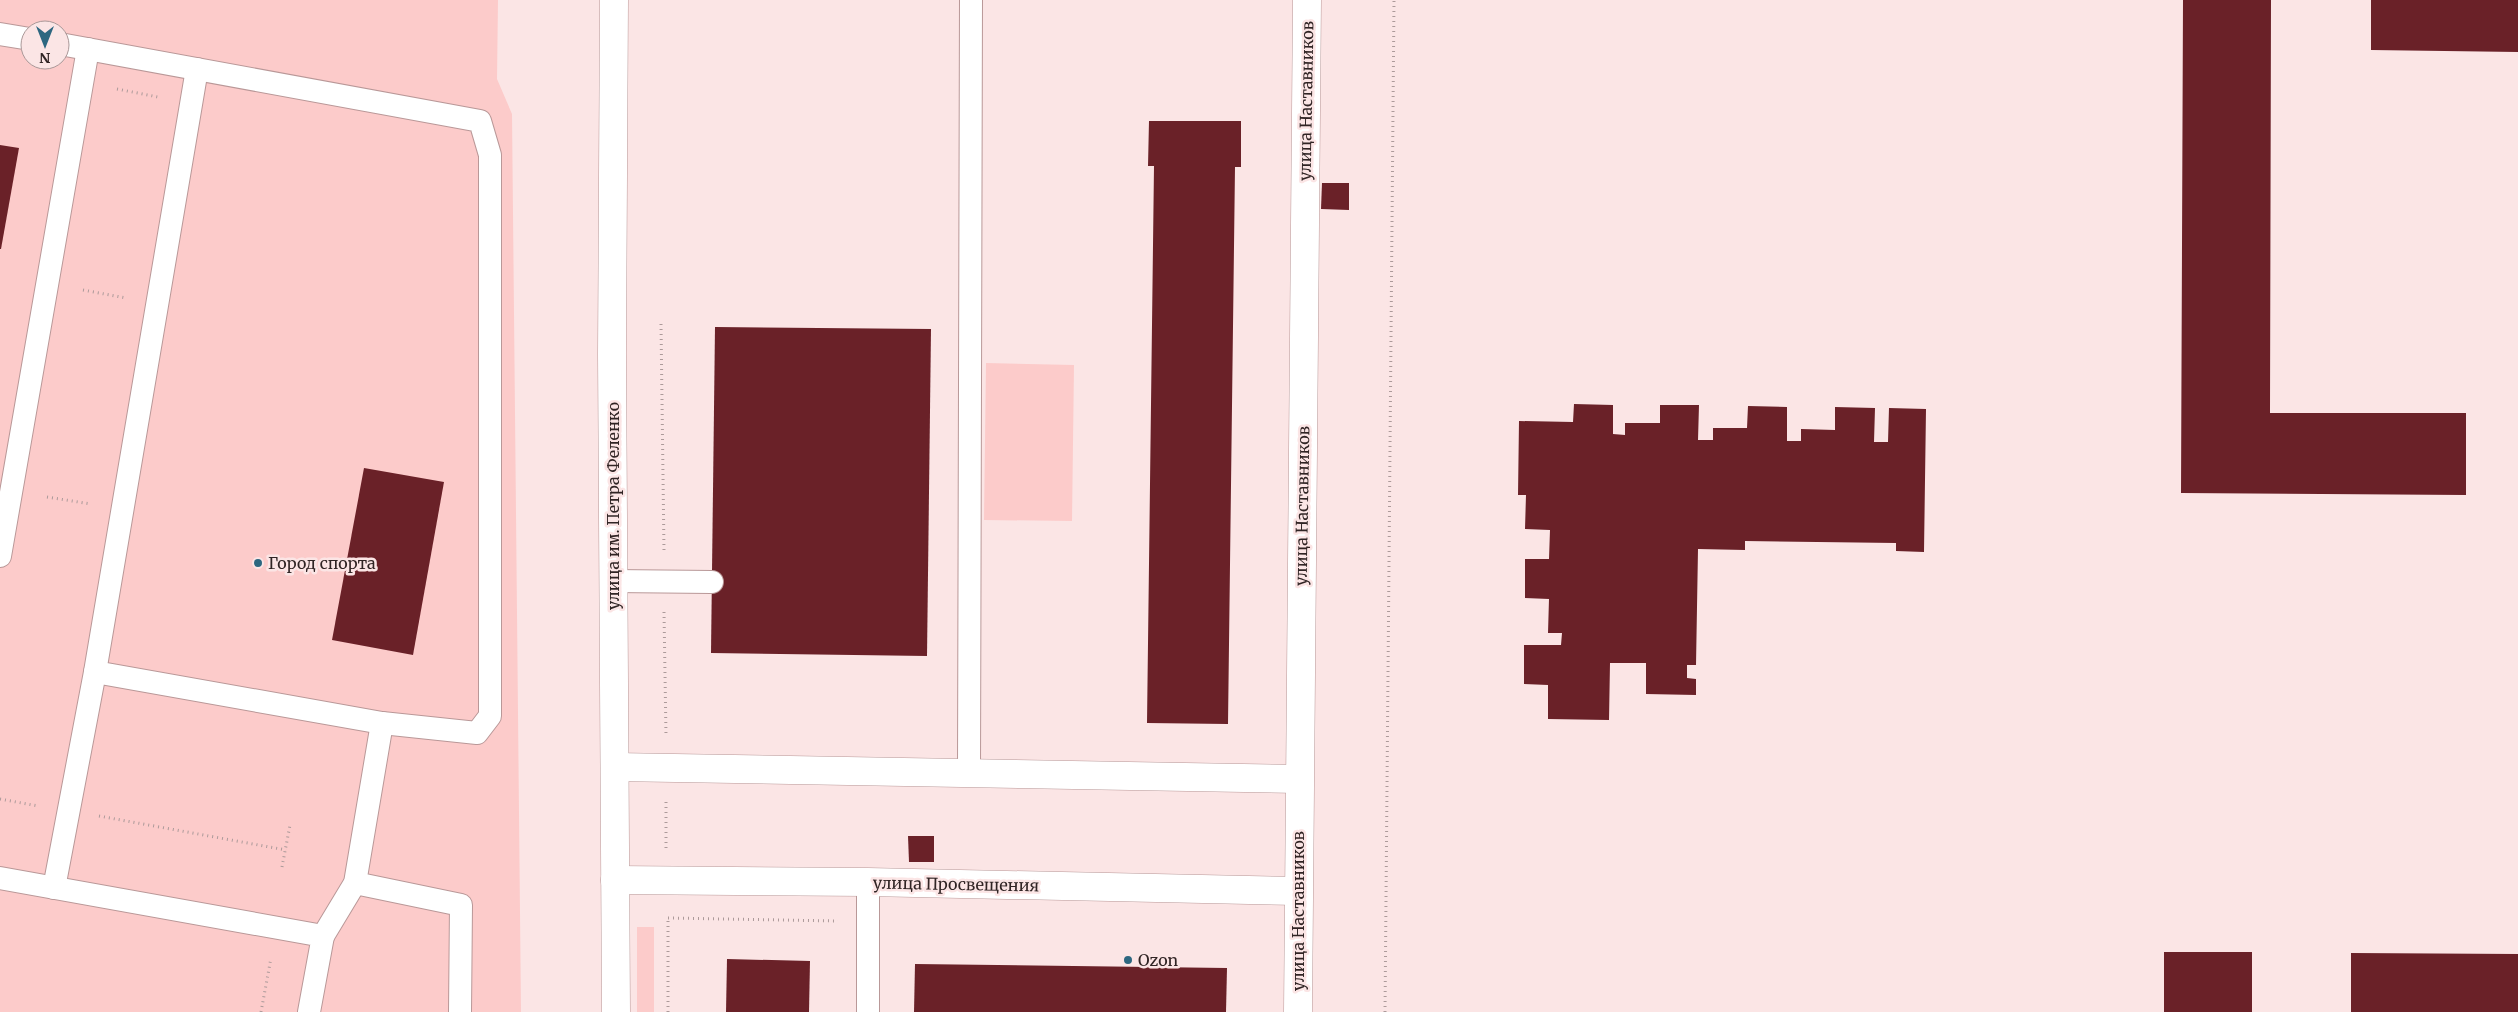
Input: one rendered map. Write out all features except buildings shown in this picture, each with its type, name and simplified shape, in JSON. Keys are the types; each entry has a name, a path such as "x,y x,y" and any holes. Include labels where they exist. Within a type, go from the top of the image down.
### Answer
{"street":[{"name":"улица им. Петра Феленко","path":"614,0 616,1012"},
{"name":"улица Наставников","path":"1298,1012 1308,0"},
{"path":"615,767 1299,779"},
{"name":"улица Просвещения","path":"615,880 868,882 1298,891"}],"lane":[{"path":"969,774 971,0"},
{"path":"0,34 20,37"},
{"path":"70,46 480,121 490,154 490,716 476,733 382,722 95,672"},
{"path":"0,556 88,49"},
{"path":"54,888 95,672 197,69"},
{"path":"614,581 712,582"},
{"path":"309,1012 323,936 354,883 382,722"},
{"path":"0,878 323,936"},
{"path":"868,882 868,1012"},
{"path":"354,883 461,905 460,1012"}],"path":[{"path":"1385,1012 1394,0"},
{"path":"117,89 160,97"},
{"path":"83,290 132,298"},
{"path":"47,497 95,505"},
{"path":"0,799 41,806"},
{"path":"94,815 286,850"},
{"path":"282,867 290,825"},
{"path":"668,913 668,1012"},
{"path":"668,918 868,921"}],"shaded area":[{"name":"Город спорта","path":"0,0 498,0 497,79 512,114 521,1012 0,1012"},
{"path":"986,363 1074,365 1072,521 984,520"},
{"path":"637,927 654,927 654,1012 637,1012"}],"place":[{"name":"Город спорта","path":"258,563"},
{"name":"Ozon","path":"1128,960"}]}
